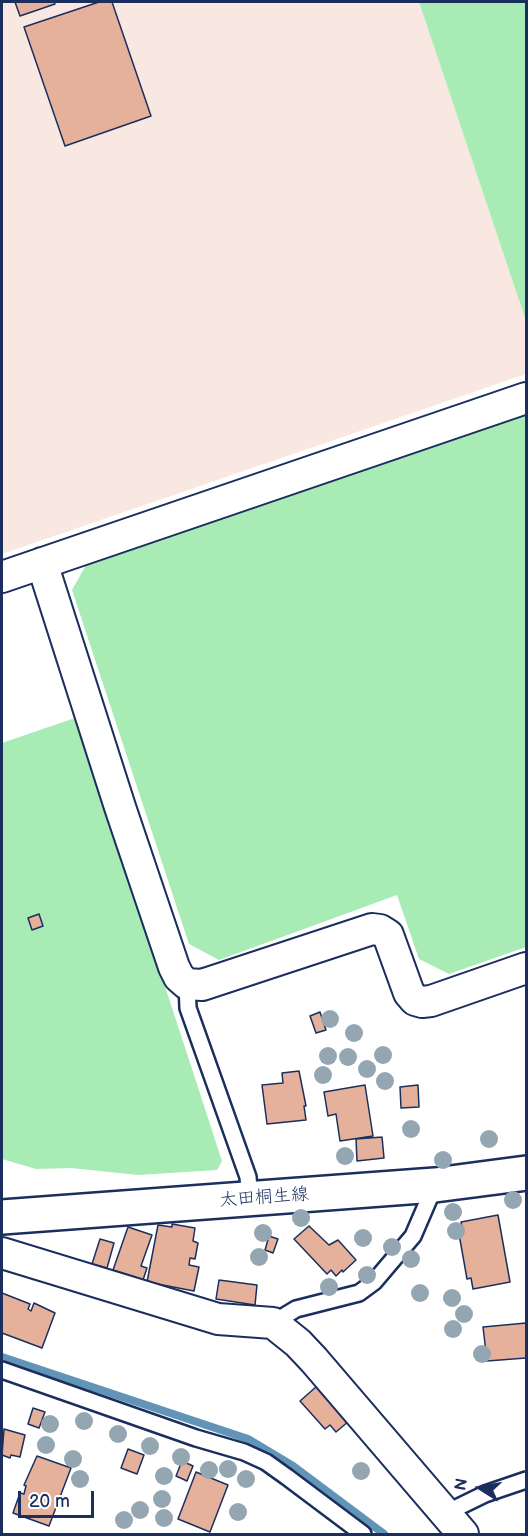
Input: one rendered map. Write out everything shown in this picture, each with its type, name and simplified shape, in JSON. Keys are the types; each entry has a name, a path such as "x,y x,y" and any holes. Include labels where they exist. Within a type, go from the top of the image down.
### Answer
{"main road":[{"name":"太田桐生線","path":"2,1217 435,1185 526,1173"}],"street":[{"path":"2,577 526,398"},
{"path":"42,563 174,967 187,984 202,985 372,929 380,930 388,935 409,993 415,1000 422,1002 431,1001 526,968"},
{"path":"2,1253 218,1319 273,1323 298,1343 314,1360 455,1524"}],"lane":[{"path":"187,984 188,1008 248,1178 250,1200"},
{"path":"273,1323 296,1309 359,1293 374,1282 413,1236 435,1185"},
{"path":"2,1370 196,1438 244,1452 273,1467 363,1534"},
{"path":"455,1524 485,1494 526,1480"}],"shaded area":[{"path":"2,2 419,2 526,321 526,374 2,554"}],"green space":[{"path":"419,2 526,2 526,321"},
{"path":"526,415 526,947 449,974 419,959 397,895 219,960 189,944 72,590 86,565"},
{"path":"75,718 103,796 222,1161 217,1170 138,1175 71,1168 36,1169 2,1159 2,743"}],"building":[{"path":"15,2 54,2 55,4 20,16"},
{"path":"99,2 112,2 151,116 65,146 24,27"},
{"path":"39,914 43,926 32,930 28,918"},
{"path":"320,1012 326,1030 316,1033 310,1016"},
{"path":"299,1071 306,1106 304,1106 306,1120 267,1124 262,1085 283,1083 282,1073"},
{"path":"365,1085 373,1136 340,1141 336,1114 328,1116 324,1092"},
{"path":"418,1085 419,1107 401,1108 400,1087"},
{"path":"382,1137 384,1158 357,1161 356,1139"},
{"path":"498,1215 510,1282 473,1289 471,1278 467,1279 459,1234 463,1233 461,1222"},
{"path":"172,1224 195,1228 193,1241 198,1243 195,1259 190,1258 189,1265 199,1267 194,1291 147,1282 158,1225 172,1227"},
{"path":"309,1226 329,1245 338,1240 356,1260 336,1276 331,1270 327,1274 294,1239"},
{"path":"128,1227 152,1235 141,1266 147,1268 143,1280 113,1270"},
{"path":"269,1236 278,1239 273,1253 265,1250"},
{"path":"100,1239 114,1243 107,1268 92,1264"},
{"path":"219,1280 257,1285 255,1305 216,1299"},
{"path":"2,1293 30,1304 28,1309 31,1311 34,1303 55,1313 42,1348 2,1333"},
{"path":"526,1323 526,1358 487,1361 483,1327"},
{"path":"325,1379 356,1415 336,1432 330,1425 325,1429 300,1401"},
{"path":"33,1408 45,1412 39,1428 28,1424"},
{"path":"4,1429 25,1435 20,1457 11,1455 10,1458 2,1455"},
{"path":"128,1449 144,1455 137,1474 121,1468"},
{"path":"37,1456 71,1468 49,1526 13,1513 20,1493 24,1494 26,1486 24,1485"},
{"path":"182,1461 193,1466 187,1481 176,1476"},
{"path":"196,1472 228,1485 210,1532 178,1519"}],"waterway":[{"path":"2,1357 248,1439 293,1466 384,1534"}]}
